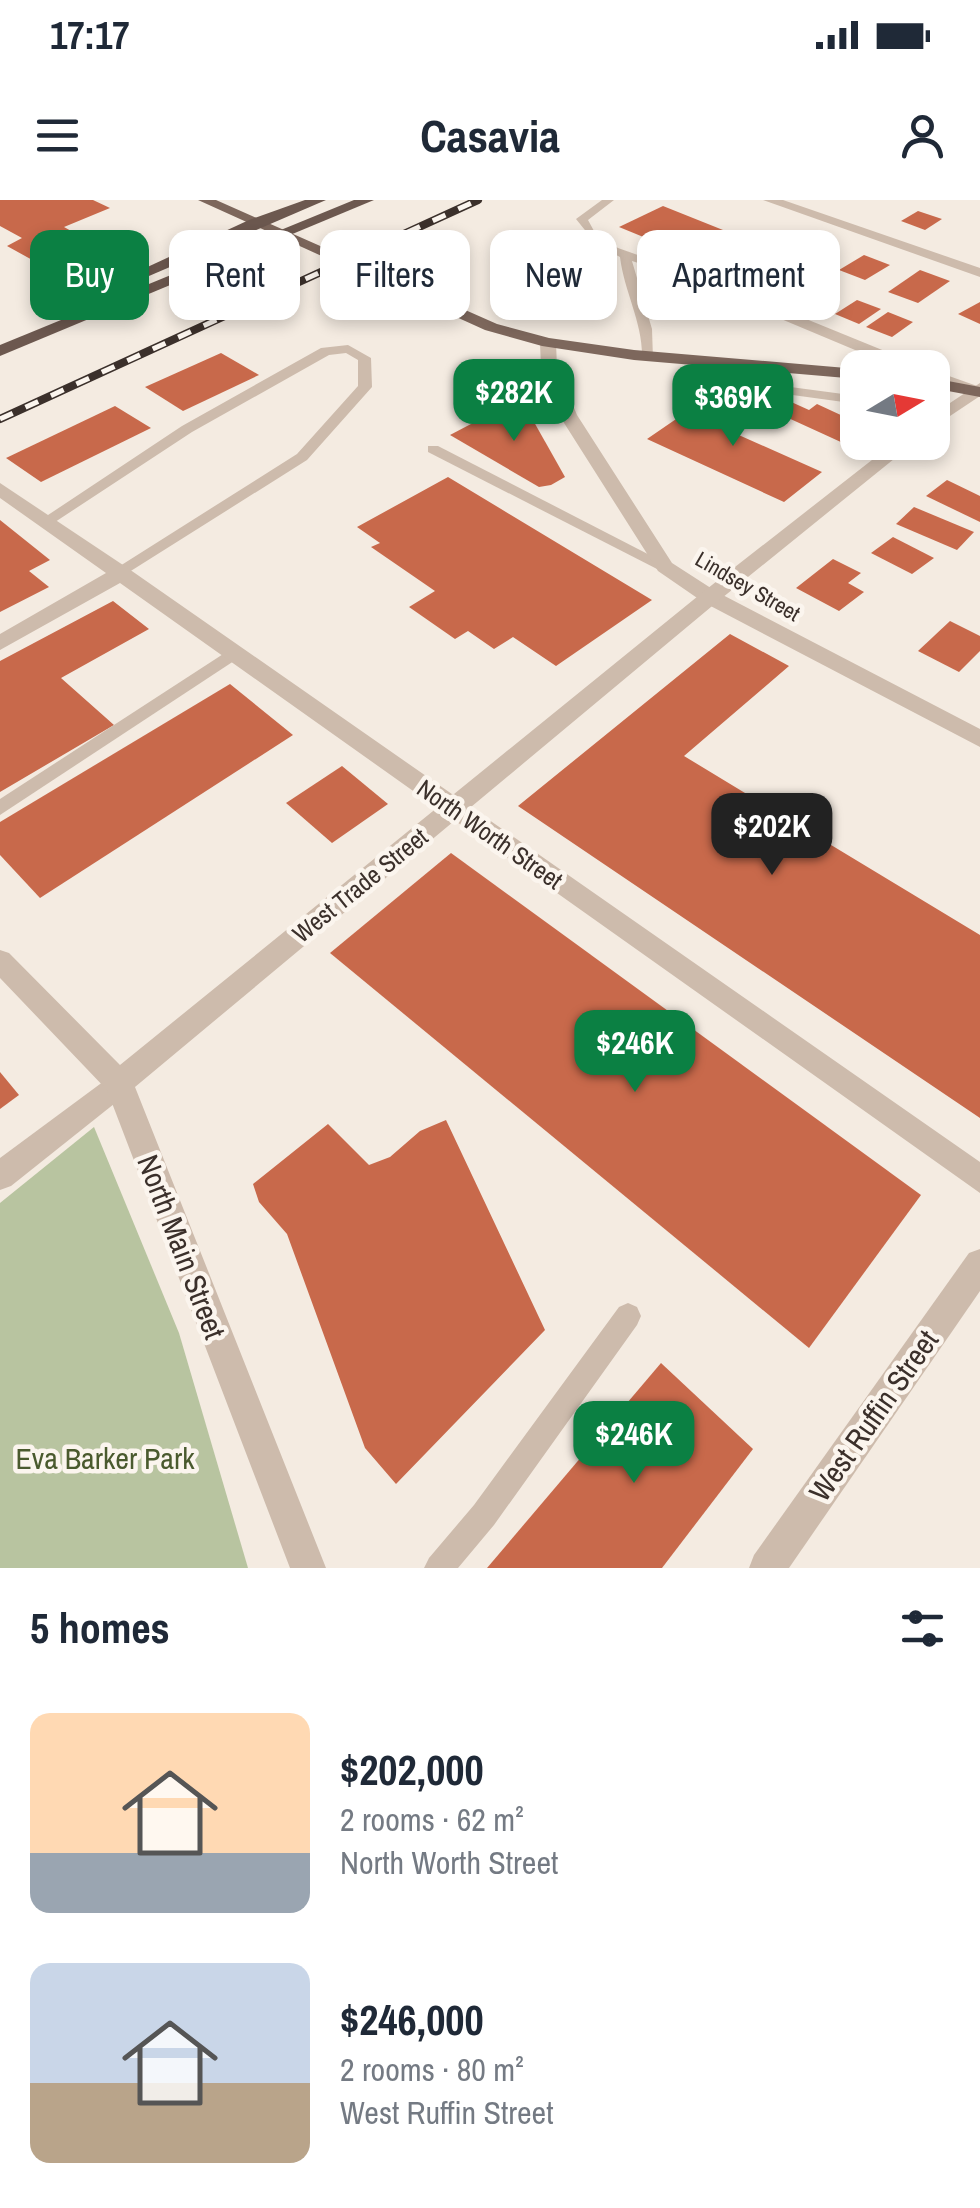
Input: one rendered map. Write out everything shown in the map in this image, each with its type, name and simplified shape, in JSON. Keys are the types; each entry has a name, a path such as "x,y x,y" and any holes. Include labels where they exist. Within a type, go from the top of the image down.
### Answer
{"highway":[{"path":"0,331 319,200"},
{"path":"293,230 367,200"},
{"path":"0,351 169,281"}],"main road":[{"path":"205,200 269,230"},
{"path":"300,243 491,327 548,343 840,372"},
{"path":"950,385 979,390"}],"street":[{"path":"770,200 980,273"},
{"path":"797,320 870,350"},
{"name":"Lindsey Street","path":"548,343 549,367 568,415 666,567 710,597 980,739"},
{"path":"950,381 979,390"},
{"path":"950,410 979,390"},
{"name":"West Trade Street","path":"0,1176 119,1083 710,597 884,460"},
{"name":"North Worth Street","path":"0,489 980,1179"},
{"path":"0,643 121,572"},
{"name":"North Main Street","path":"0,961 119,1083 308,1568"},
{"name":"West Ruffin Street","path":"767,1568 980,1264"}],"lane":[{"path":"609,200 585,214 584,224 598,241 637,257"},
{"path":"626,255 632,289 649,326 648,356"},
{"path":"47,521 187,428 326,352 348,350 365,358 365,387 302,457 121,572"},
{"path":"783,390 840,398"},
{"path":"433,449 666,567"},
{"path":"0,808 234,652"},
{"path":"439,1568 484,1515 628,1316"}],"green space":[{"name":"Eva Barker Park","path":"94,1127 179,1333 248,1568 0,1568 0,1203"}],"building":[{"path":"0,200 93,200 110,208 64,227 69,230 30,230 30,259 7,246 22,238 0,226"},
{"path":"663,206 723,230 637,230 637,234 619,227"},
{"path":"918,211 942,219 925,230 901,221"},
{"path":"864,255 890,265 865,280 840,269"},
{"path":"920,270 950,281 918,303 888,292"},
{"path":"857,300 881,309 859,324 840,316 840,311"},
{"path":"980,302 980,324 958,314"},
{"path":"888,312 913,322 892,337 866,327"},
{"path":"221,353 259,375 183,411 145,387"},
{"path":"717,391 753,406 723,428 822,472 784,502 647,439"},
{"path":"778,396 809,410 817,404 840,415 840,442 762,406"},
{"path":"515,401 525,406 565,477 551,485 539,487 450,435"},
{"path":"115,406 151,428 41,482 6,458"},
{"path":"448,477 652,600 556,666 513,637 494,649 468,631 455,639 409,607 435,591 371,547 380,543 357,527"},
{"path":"947,480 980,496 980,522 926,496"},
{"path":"914,507 974,532 957,550 896,524"},
{"path":"0,520 50,560 29,571 49,587 0,612"},
{"path":"893,537 934,558 912,574 871,553"},
{"path":"833,559 861,573 848,583 864,592 839,611 796,588"},
{"path":"113,601 149,629 61,678 114,725 0,792 0,661"},
{"path":"950,621 980,636 980,651 959,672 918,651"},
{"path":"730,634 789,666 684,756 980,935 980,1118 518,806"},
{"path":"230,684 293,735 40,898 0,855 0,822"},
{"path":"342,766 388,804 332,843 286,803"},
{"path":"451,853 921,1195 809,1348 330,953"},
{"path":"0,1072 19,1095 0,1109"},
{"path":"446,1120 545,1330 396,1484 365,1448 287,1234 259,1202 253,1184 328,1124 369,1165 390,1157 420,1131"},
{"path":"661,1363 753,1449 662,1568 487,1568"}],"railway":[{"path":"0,419 478,200"}]}
